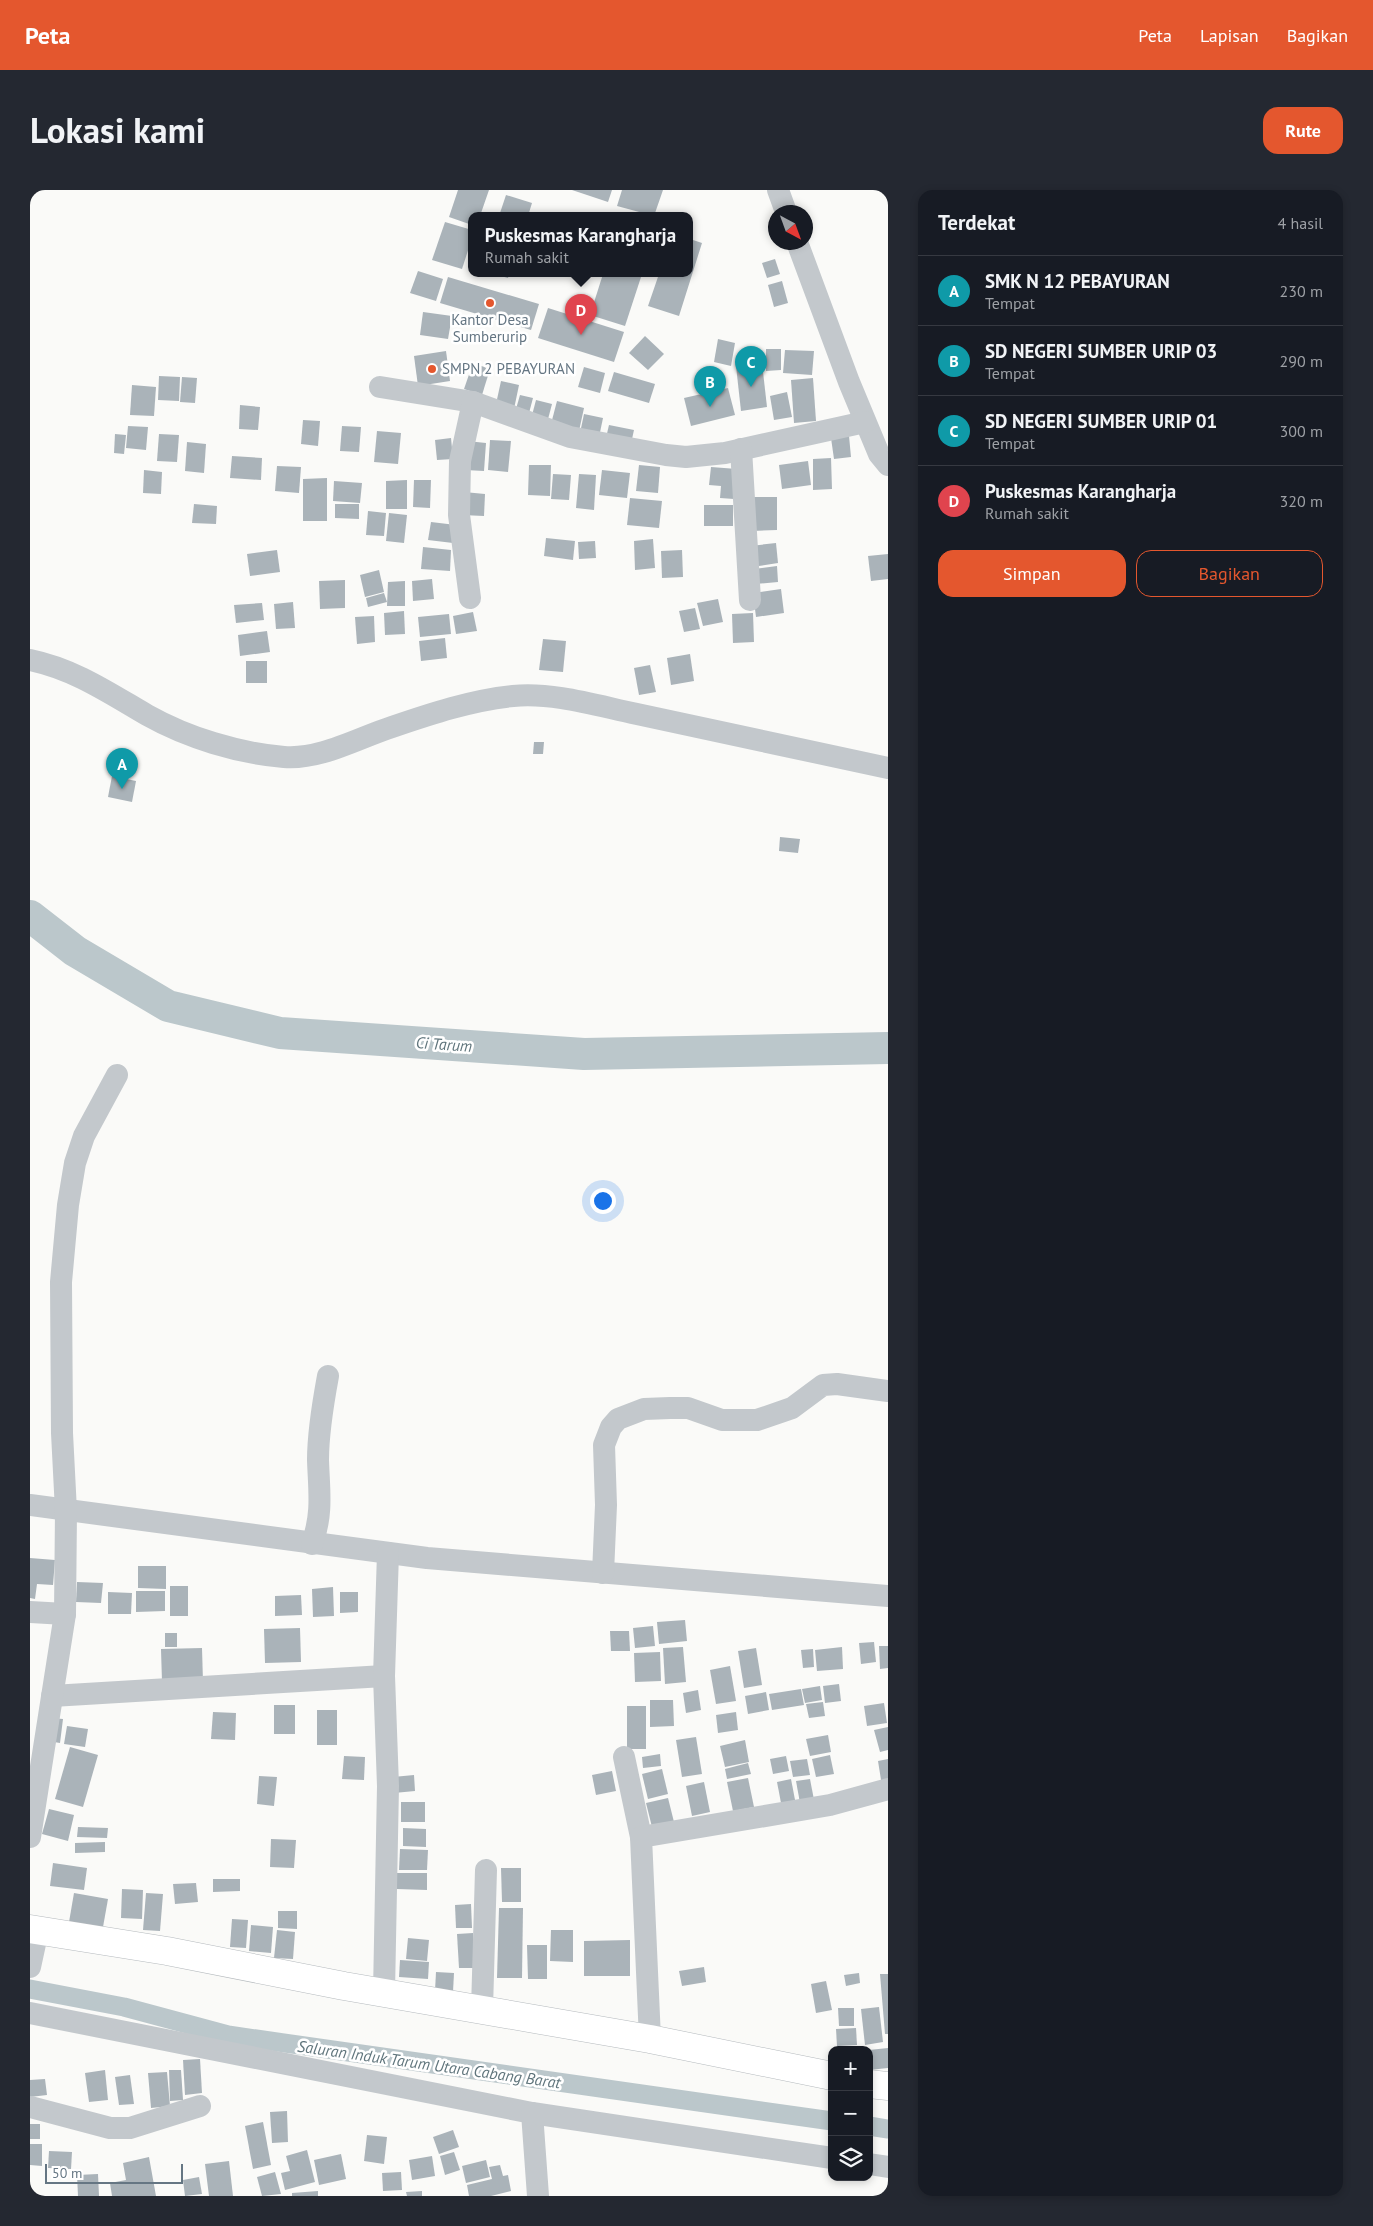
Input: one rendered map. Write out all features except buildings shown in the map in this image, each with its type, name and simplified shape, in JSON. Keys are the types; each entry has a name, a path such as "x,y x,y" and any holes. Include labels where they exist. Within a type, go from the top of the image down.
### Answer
{"main road":[{"path":"33,1944 167,1951 650,2039 828,2075"},
{"path":"873,2084 888,2086"}],"street":[{"path":"778,190 783,205"},
{"path":"800,250 865,422 879,454 888,465"},
{"path":"380,387 473,402 570,437 686,457 741,450 865,422"},
{"path":"470,598 459,514 460,461 473,402"},
{"path":"741,450 743,523 750,600"},
{"path":"30,660 70,671 149,716 200,739 264,755 287,757 325,751 392,727 461,706 492,699 533,695 620,711 888,768"},
{"path":"30,1837 64,1614 66,1511 62,1433 61,1282 68,1205 75,1162 84,1136 117,1075"},
{"path":"312,1544 319,1518 321,1498 318,1459 328,1376"},
{"path":"603,1573 606,1505 604,1445 611,1427 618,1419 644,1409 688,1408 722,1420 757,1420 792,1408 823,1385 836,1384 888,1391"},
{"path":"30,1505 388,1553 603,1573 888,1596"},
{"path":"384,1992 388,1786 384,1676 388,1553"},
{"path":"30,1612 64,1614"},
{"path":"52,1696 384,1676"},
{"path":"624,1757 641,1837 650,2039"},
{"path":"641,1837 830,1805 888,1789"},
{"path":"482,2009 486,1870"},
{"path":"30,2013 532,2113 828,2157"},
{"path":"30,2107 110,2128 130,2128 200,2106"},
{"path":"532,2113 538,2196"},
{"path":"873,2165 888,2167"}],"waterway":[{"name":"Ci Tarum","path":"30,916 75,951 168,1006 280,1033 584,1054 888,1048"},
{"name":"Saluran Induk Tarum Utara Cabang Barat","path":"30,1989 124,2007 228,2035 828,2120"},
{"name":"Saluran Induk Tarum Utara Cabang Barat","path":"873,2127 888,2129"}],"place":[{"name":"Kantor Desa Sumberurip","path":"490,303"},
{"name":"Puskesmas Karangharja","path":"581,335"},
{"name":"SMPN 2 PEBAYURAN","path":"432,369"},
{"name":"SD NEGERI SUMBER URIP 01","path":"751,387"},
{"name":"SD NEGERI SUMBER URIP 03","path":"710,407"},
{"name":"SMK N 12 PEBAYURAN","path":"122,789"}]}
